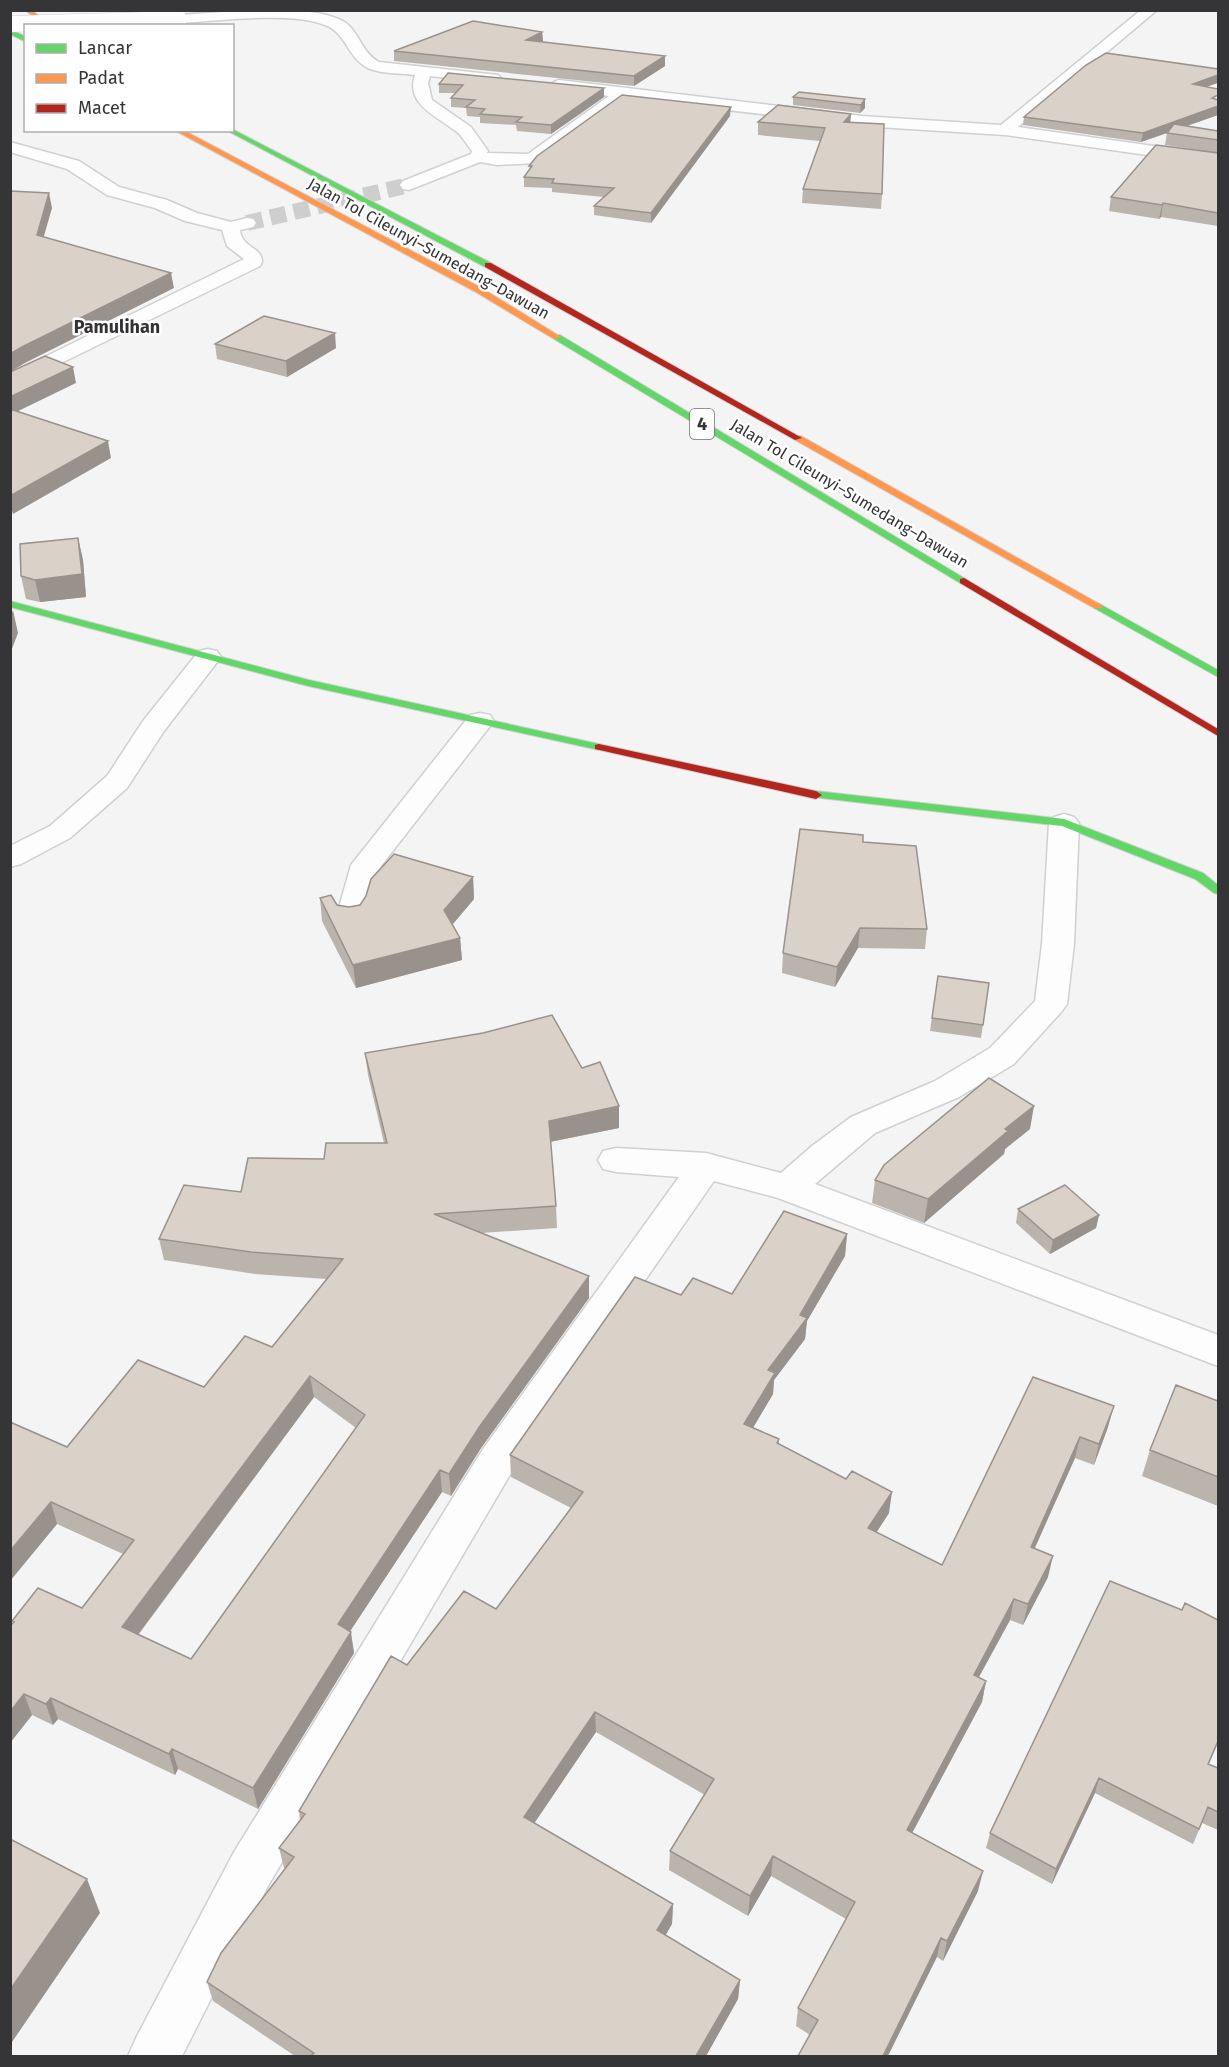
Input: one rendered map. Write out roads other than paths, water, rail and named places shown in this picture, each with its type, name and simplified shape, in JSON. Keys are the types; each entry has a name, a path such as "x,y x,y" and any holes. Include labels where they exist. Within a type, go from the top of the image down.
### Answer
{"main road":[{"path":"27,10 47,24"},
{"path":"10,31 24,39"},
{"name":"Jalan Tol Cileunyi–Sumedang–Dawuan","path":"181,132 477,289 1218,734"},
{"name":"Jalan Tol Cileunyi–Sumedang–Dawuan","path":"233,132 504,273 1218,674"},
{"path":"10,604 308,683 831,798 1064,823 1199,876 1218,890"}],"street":[{"path":"311,17 329,10"},
{"path":"1005,130 1150,10"},
{"path":"10,24 248,16 311,17 338,24 364,61 375,66 507,80"},
{"path":"424,71 420,83 421,94 426,103 465,130 480,151 478,157"},
{"path":"542,83 862,121 1005,130 1218,160"},
{"path":"409,185 478,157 497,160 532,159 624,92"},
{"path":"10,147 73,165 113,191 161,204 190,217 239,225 230,235 236,246 253,257 253,262 10,382"},
{"path":"10,858 60,832 117,782 153,727 208,657"},
{"path":"351,918 366,865 480,721"},
{"path":"789,1188 824,1155 863,1125 947,1089 1002,1056 1051,1004 1058,944 1064,823"},
{"path":"616,1160 706,1166 789,1188 1218,1351"},
{"path":"165,2052 251,1869 496,1461 706,1166"}],"tunnel":[{"path":"247,223 409,185"}],"district":[{"name":"Pamulihan","path":"117,327"}]}
